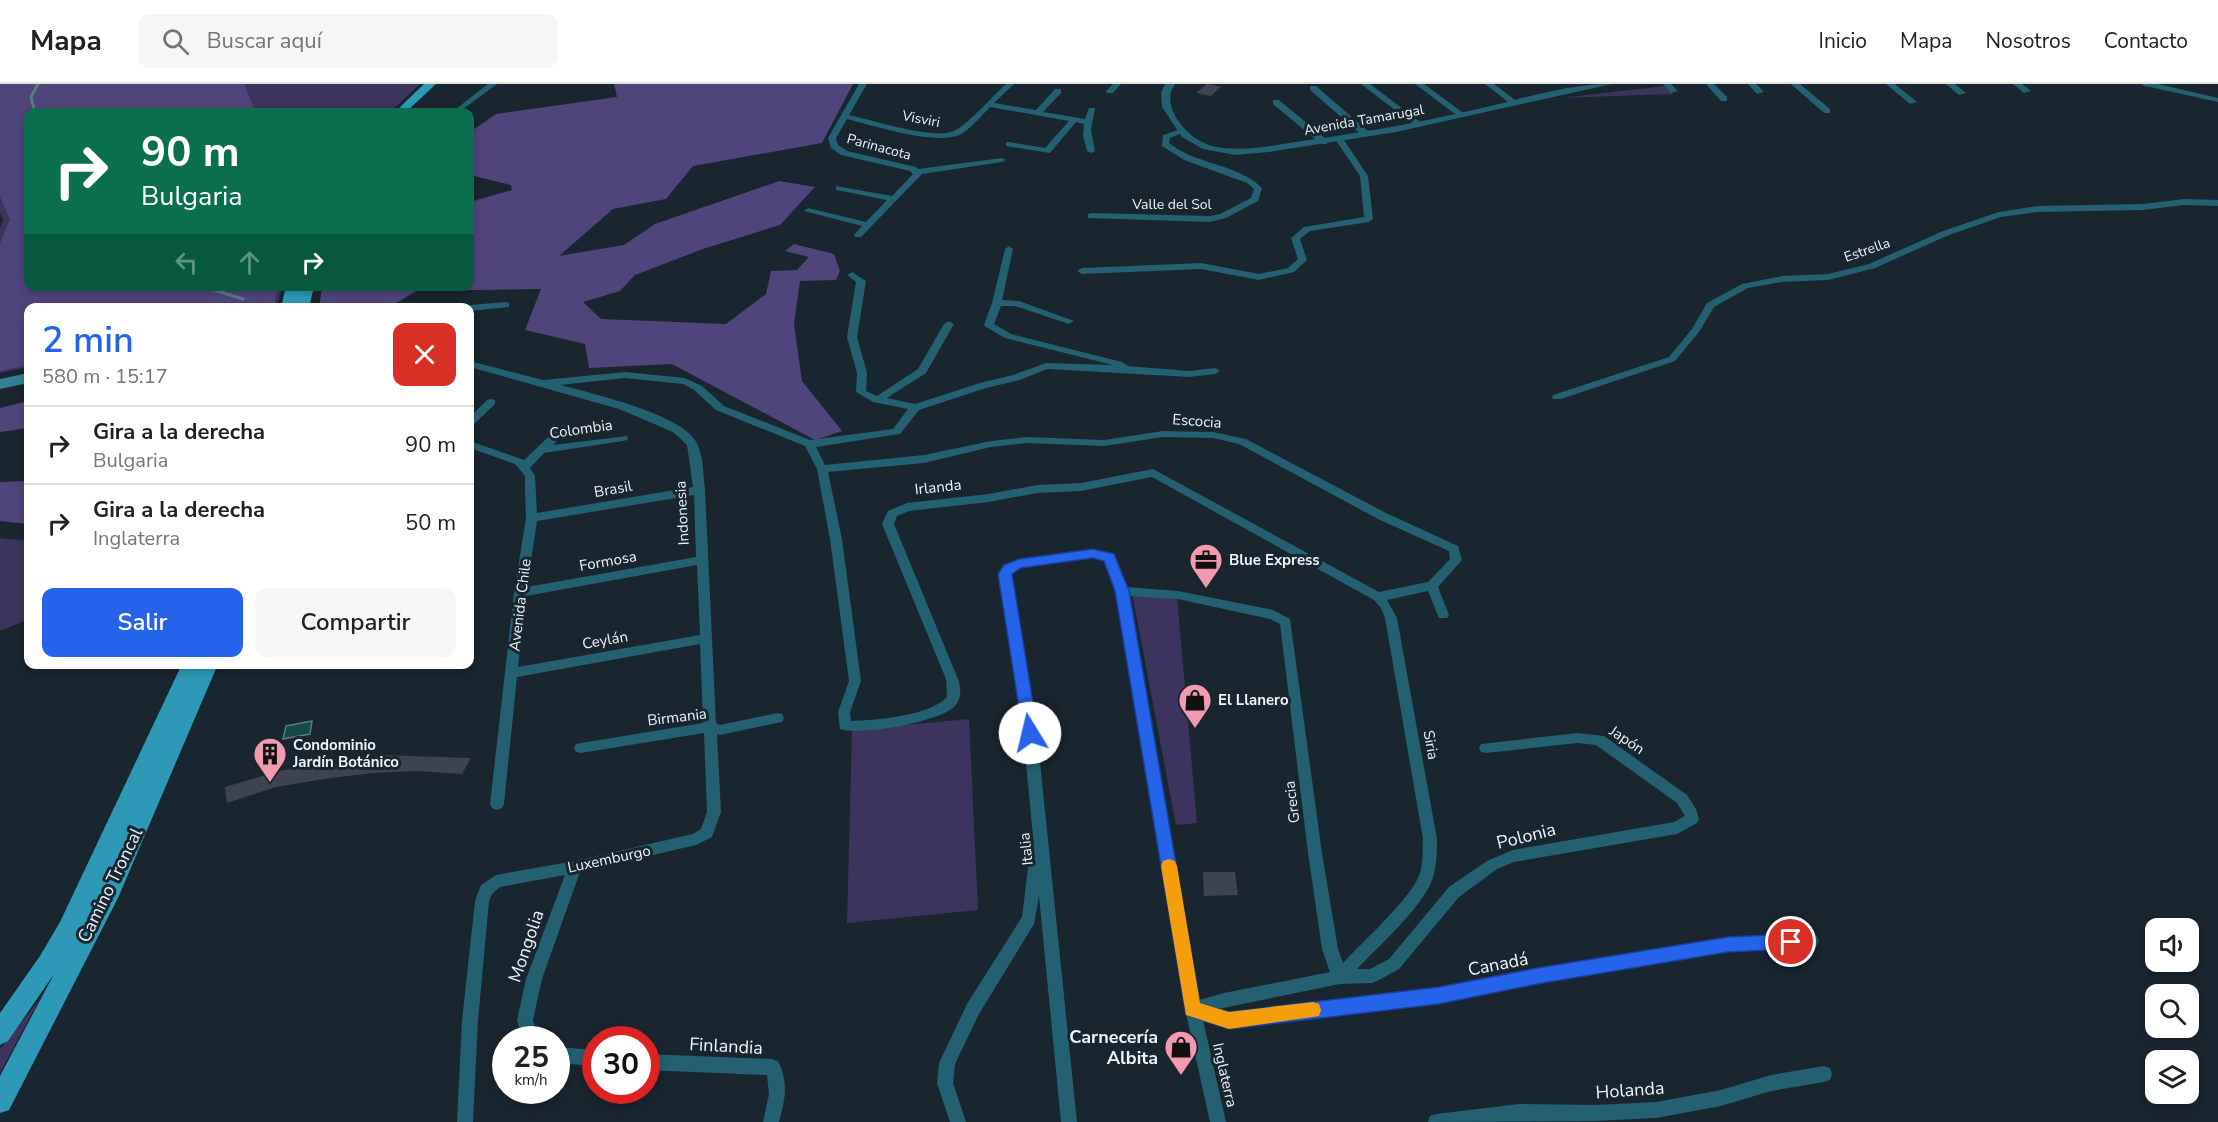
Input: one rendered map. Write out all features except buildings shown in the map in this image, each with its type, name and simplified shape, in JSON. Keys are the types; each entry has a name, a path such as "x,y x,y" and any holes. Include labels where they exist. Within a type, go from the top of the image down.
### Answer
{"main road":[{"path":"404,108 430,84"},
{"path":"416,108 440,84"},
{"path":"0,384 24,379"},
{"name":"Camino Troncal","path":"0,1033 48,964 68,929 190,669"},
{"name":"Camino Troncal","path":"0,1101 110,891 207,669"}],"street":[{"path":"460,108 493,84"},
{"name":"Parinacota","path":"863,84 832,138 837,150 916,175 1002,160"},
{"name":"Visviri","path":"844,116 943,137 959,132 1010,84"},
{"path":"1110,92 1117,84"},
{"path":"1170,84 1165,93 1165,104 1181,132"},
{"path":"1365,84 1419,124"},
{"path":"1419,84 1462,115"},
{"path":"1489,84 1515,103"},
{"name":"Avenida Tamarugal","path":"1181,132 1200,145 1228,152 1256,151 1324,142 1419,124 1515,103 1563,89 1607,84"},
{"path":"1666,84 1674,91"},
{"path":"1710,84 1724,99"},
{"path":"1752,84 1760,92"},
{"path":"1795,84 1827,111"},
{"path":"1890,84 1912,102"},
{"path":"1950,84 1962,93"},
{"path":"2018,84 2027,91"},
{"path":"2152,84 2218,100"},
{"path":"1313,88 1366,134"},
{"path":"1037,114 1058,91"},
{"path":"2199,96 2218,92"},
{"path":"1276,102 1324,142"},
{"path":"988,104 1087,122"},
{"path":"1091,151 1087,141 1087,122 1092,110"},
{"path":"1014,138 1009,144 1047,151 1074,120"},
{"name":"Valle del Sol","path":"1091,216 1210,219 1223,216 1255,199 1258,188 1250,181 1197,163 1166,145 1166,137 1181,132"},
{"path":"1082,271 1201,266 1259,277 1291,270 1303,260 1295,238 1307,229 1369,219 1364,176 1339,139"},
{"path":"858,236 916,175"},
{"path":"838,188 894,199"},
{"name":"Estrella","path":"1557,397 1672,359 1696,330 1710,304 1745,286 1782,279 1828,277 1872,266 1946,234 2008,213 2037,209 2143,207 2184,202 2218,203"},
{"path":"808,211 868,225"},
{"path":"1009,249 997,303 988,326 1008,336 1119,364 1125,369"},
{"path":"852,275 861,281 852,338 862,373 861,392 877,400 915,408"},
{"path":"997,303 1016,303 1069,321"},
{"path":"474,308 506,305"},
{"path":"877,400 922,370 949,324"},
{"name":"Indonesia","path":"474,365 650,415 680,429 690,440 694,452 699,490 704,639 714,805 711,821"},
{"path":"539,384 625,375 685,381 698,388 720,408 809,444 896,432 915,408 984,385 1016,378 1046,366 1189,374 1215,371"},
{"path":"474,418 491,402"},
{"path":"474,445 502,454 525,466 564,428"},
{"name":"Escocia","path":"822,469 903,460 1027,440 1104,443 1164,434 1213,435 1242,441 1382,516 1454,549 1456,560 1432,586"},
{"name":"Colombia","path":"543,450 623,438"},
{"path":"809,444 822,469"},
{"name":"Avenida Chile","path":"496,804 520,593 532,518 530,476 525,466"},
{"name":"Irlanda","path":"822,469 836,539 855,681 844,712 845,725 864,726 908,718 940,710 954,698 954,685 888,524 892,514 907,507 989,498 1037,489 1081,487 1153,472 1378,597"},
{"name":"Brasil","path":"532,518 699,490"},
{"name":"Italia","path":"1070,1122 1030,733 1005,574 1008,568 1019,564 1093,554"},
{"name":"Inglaterra","path":"1093,554 1109,557 1122,591 1192,1009 1218,1122"},
{"name":"Formosa","path":"520,593 701,560"},
{"path":"1378,597 1432,586 1443,615"},
{"name":"Grecia","path":"1122,591 1178,595 1273,615 1286,622 1315,853 1330,949 1340,977"},
{"name":"Siria","path":"1340,977 1407,905 1424,882 1430,865 1430,839 1391,618 1386,606 1378,597"},
{"name":"Ceylán","path":"512,673 704,639"},
{"name":"Birmania","path":"581,748 711,727 720,730 777,718"},
{"name":"Japón","path":"1486,748 1578,738 1599,740 1682,799 1692,819"},
{"name":"Polonia","path":"1340,977 1372,976 1394,964 1454,892 1492,865 1513,856 1677,828 1692,819"},
{"name":"Luxemburgo","path":"465,1122 470,1021 486,890 496,881 575,867 696,838 706,833 711,821"},
{"path":"958,1122 945,1083 947,1063 973,1009 1029,919 1040,828"},
{"name":"Mongolia","path":"527,1026 525,1020 534,979 575,867"},
{"name":"Canadá","path":"1192,1009 1229,1020 1439,995 1548,974 1728,945 1812,940"},
{"path":"1192,1009 1224,1000 1340,977"},
{"name":"Finlandia","path":"660,1063 772,1068 776,1073 779,1086 771,1122"},
{"name":"Holanda","path":"1436,1122 1519,1112 1595,1113 1656,1110 1721,1098 1771,1083 1824,1074"}],"shaded area":[{"path":"0,84 420,84 394,108 24,108 24,291 281,291 278,303 24,303 24,368 0,373 0,229 3,220 0,212"},
{"path":"0,84 244,84 253,108 24,108 24,291 277,291 275,303 24,303 24,366 0,371 0,243 10,219 0,197"},
{"path":"614,84 853,84 822,143 693,166 666,199 613,209 559,256 624,245 655,224 779,181 815,187 780,225 703,249 635,275 620,291 583,302 601,319 726,324 766,294 771,271 797,270 809,257 785,251 794,244 834,254 840,271 836,280 800,281 794,324 802,381 842,431 815,440 672,364 589,368 585,344 525,330 541,289 474,290 474,201 512,190 511,185 474,176 474,129 496,114 617,97"},
{"path":"1664,86 1673,94 1561,98"},
{"path":"321,291 416,291 396,303 320,303"},
{"path":"24,402 24,429 0,432 0,408"},
{"path":"24,481 24,524 0,521 0,482"},
{"path":"0,538 24,541 24,621 0,630"},
{"path":"1132,593 1177,597 1197,823 1176,825"},
{"path":"969,719 978,910 847,923 852,730"},
{"path":"312,721 310,734 283,739 286,726"},
{"path":"39,1000 0,1073 0,1049"}],"waterway":[{"path":"34,108 31,97 38,84"},
{"path":"217,291 243,299"}],"slow traffic":[{"path":"1169,866 1192,1009 1229,1020 1313,1010"}],"place":[{"name":"Blue Express","path":"1206,589"},
{"name":"El Llanero","path":"1195,729"},
{"name":"Condominio Jardín Botánico","path":"270,783"},
{"name":"Carnecería Albita","path":"1181,1076"}],"route":[{"path":"1030,733 1005,574 1008,568 1019,564 1093,554 1109,557 1122,591 1192,1009 1229,1020 1439,995 1537,976 1728,945 1791,942"}]}
